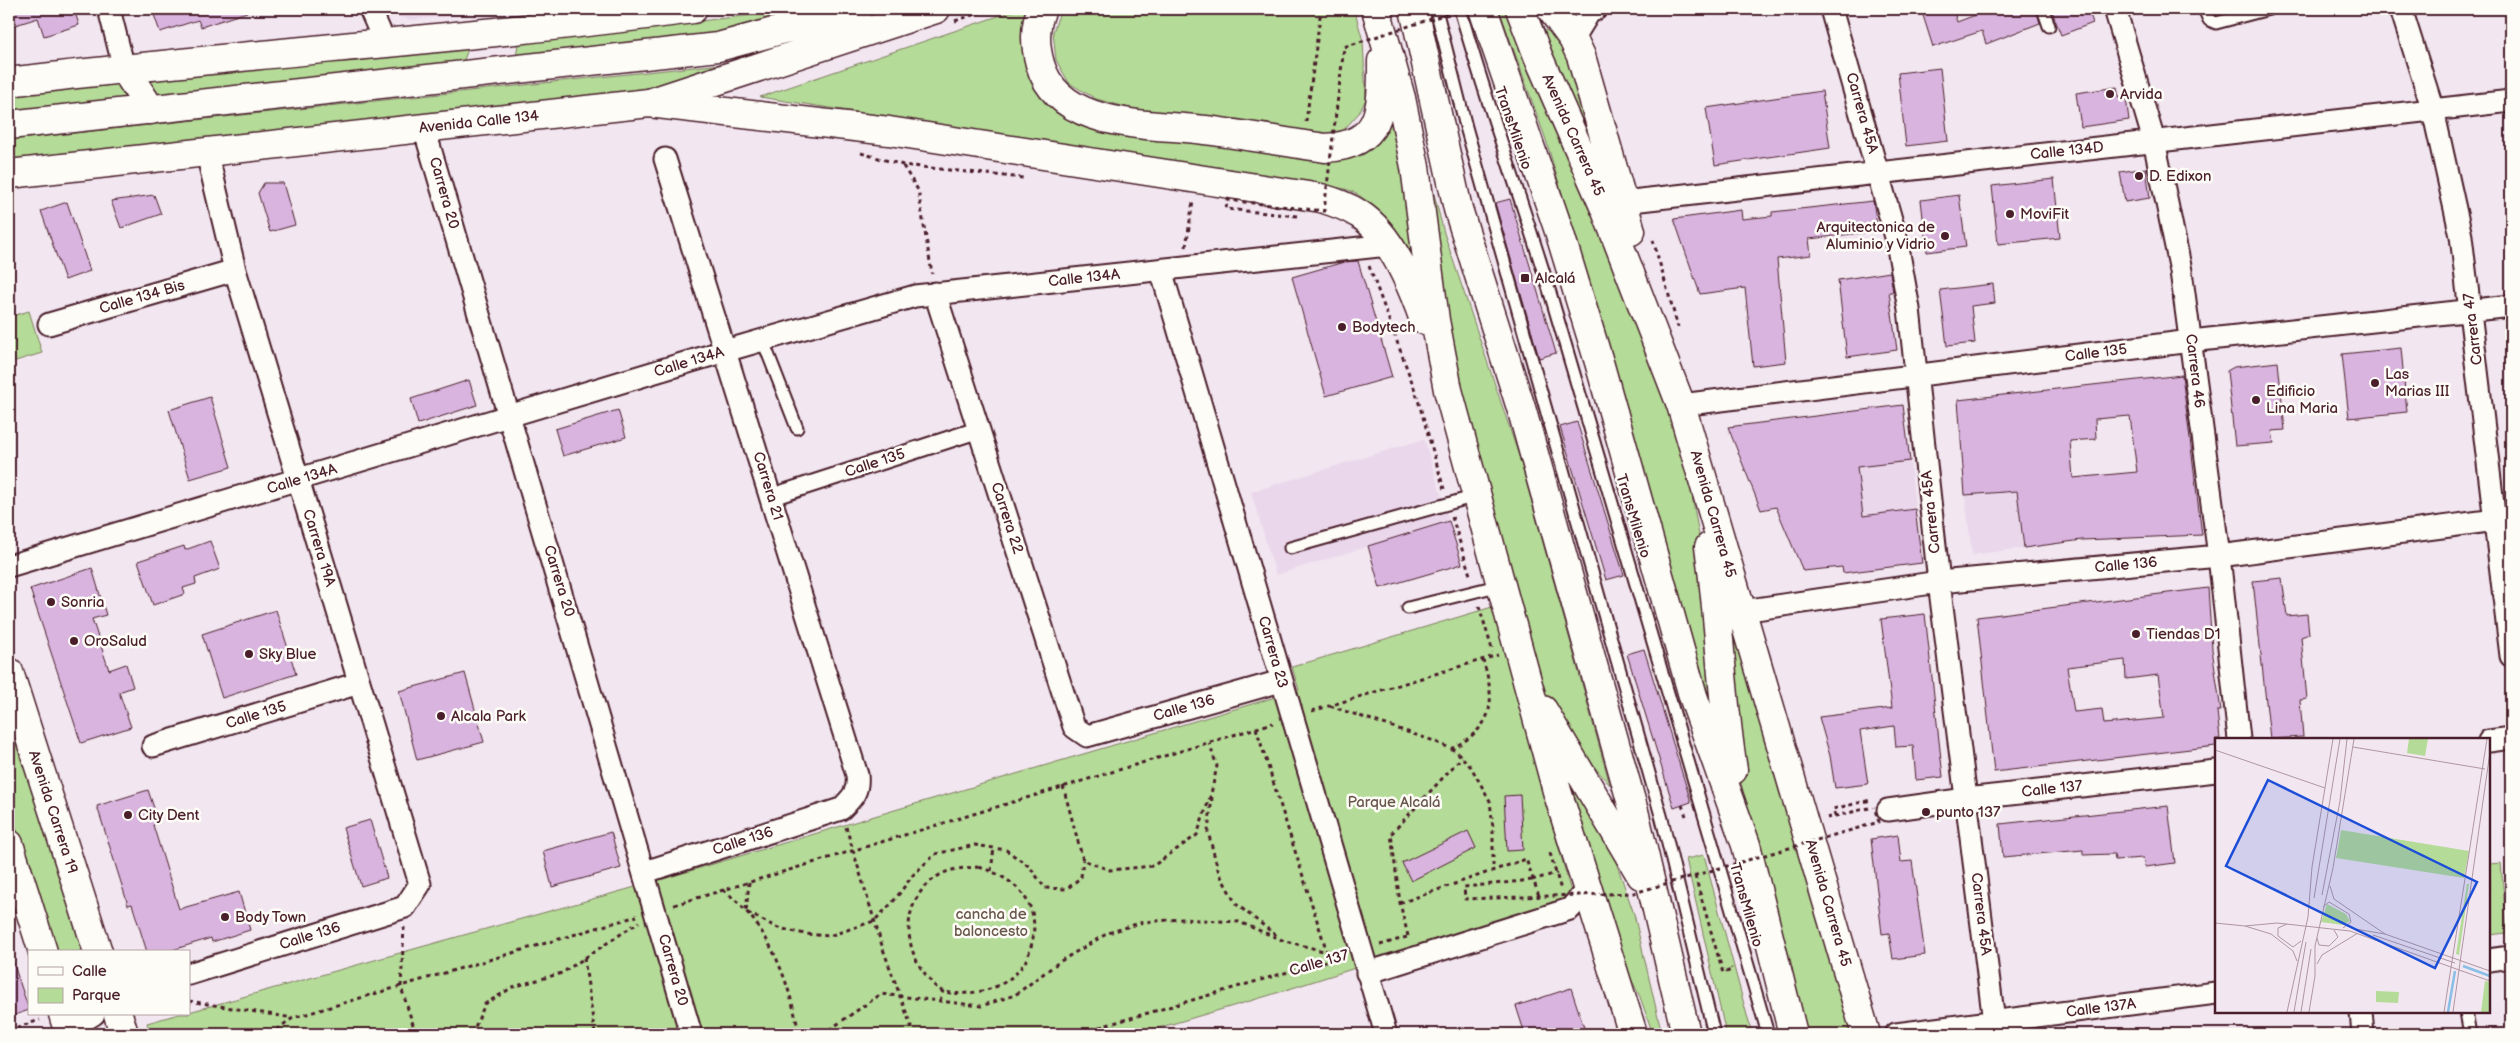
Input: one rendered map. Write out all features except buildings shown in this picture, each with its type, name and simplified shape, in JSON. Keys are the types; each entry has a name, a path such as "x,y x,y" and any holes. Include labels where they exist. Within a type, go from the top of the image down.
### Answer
{"main road":[{"path":"9,82 124,68 518,30 663,10 693,9"},
{"path":"9,125 718,47 858,9"},
{"name":"Avenida Calle 134","path":"9,174 649,103 936,9"},
{"path":"1042,9 1036,22 1037,52 1044,75 1060,97 1077,109 1099,118 1204,130 1325,148 1344,147 1355,143 1364,137 1376,118 1380,107 1382,90 1379,19"},
{"path":"1414,9 1458,208 1522,411 1635,815 1659,910 1686,1034"},
{"path":"1483,9 1559,231 1599,362 1693,696 1746,845"},
{"name":"Avenida Carrera 45","path":"1520,9 1538,56 1606,211 1668,366 1866,1034"},
{"path":"1551,9 1573,39 1581,56 1668,366"},
{"path":"1379,19 1401,98 1415,167 1435,320 1448,390 1557,791 1633,1034"},
{"path":"440,77 518,30"},
{"path":"124,68 150,110"},
{"path":"649,103 889,131 1320,198 1346,206 1362,215 1375,247 1400,262 1413,289 1448,390"},
{"path":"1696,458 1712,564 1723,700 1746,845 1792,1034"},
{"name":"Avenida Carrera 19","path":"9,672 97,950"},
{"path":"1526,675 1542,709 1611,822 1659,910"},
{"path":"9,844 42,950"},
{"path":"119,1016 124,1034"}],"street":[{"path":"110,9 124,68"},
{"path":"370,9 385,43"},
{"path":"1573,39 1589,14 1596,9"},
{"name":"Carrera 45A","path":"1832,9 1896,237 1917,376 1938,582 1994,1022"},
{"name":"Carrera 46","path":"2115,9 2154,141 2168,200 2191,341 2239,738"},
{"name":"Carrera 47","path":"2401,9 2432,110 2461,236 2504,519 2511,656"},
{"name":"Calle 134D","path":"1623,202 1878,171 2511,101"},
{"name":"Carrera 20","path":"424,128 645,872 691,1034"},
{"name":"Carrera 19A","path":"207,152 235,270 420,884 405,907"},
{"name":"Carrera 21","path":"665,159 857,776 858,787 854,796 841,809"},
{"name":"Calle 134A","path":"9,566 725,351 915,296 1375,247"},
{"name":"Calle 134 Bis","path":"49,324 235,270"},
{"name":"Carrera 23","path":"1161,270 1386,1034"},
{"name":"Carrera 22","path":"935,293 1074,728 1087,736"},
{"name":"Calle 135","path":"1681,405 2191,341 2511,306"},
{"name":"Calle 135","path":"771,497 978,430"},
{"name":"Calle 136","path":"1742,611 1938,582 2218,556 2504,519"},
{"name":"Calle 136","path":"1087,736 1282,681"},
{"name":"Calle 135","path":"153,746 359,684"},
{"path":"2490,741 2511,738"},
{"name":"Calle 137","path":"1888,810 1966,799 2215,771"},
{"name":"Calle 136","path":"645,872 841,809"},
{"path":"1588,888 1570,910 1597,917"},
{"name":"Calle 136","path":"190,974 405,907"},
{"name":"Calle 137","path":"1368,972 1570,910"},
{"path":"2490,960 2511,958"},
{"name":"Calle 137A","path":"1896,1034 2215,994"},
{"path":"2361,1013 2363,1034"},
{"path":"66,1029 90,1016"}],"lane":[{"path":"1436,9 1466,127 1662,819 1714,1034"},
{"name":"TransMilenio","path":"1461,9 1475,62 1526,211 1631,562 1768,1034"},
{"path":"2043,9 2048,26"},
{"path":"2204,9 2209,20 2216,23 2269,9"},
{"path":"764,341 797,428"},
{"path":"1290,548 1476,496"},
{"path":"1408,608 1501,585"},
{"path":"2466,1013 2470,1034"}],"path":[{"path":"1305,127 1321,9"},
{"path":"1297,216 1226,209 1227,200 1324,211 1344,48 1461,9"},
{"path":"903,165 918,190 935,293"},
{"path":"1223,195 1298,205 1328,213"},
{"path":"1183,267 1194,196"},
{"path":"1653,237 1678,329"},
{"path":"1375,247 1484,624"},
{"path":"270,1034 293,1018 1518,649"},
{"path":"1451,749 1466,741 1480,729 1490,712 1492,688 1483,659"},
{"path":"1329,706 1434,741 1462,757 1471,767 1490,801 1493,871"},
{"path":"1256,728 1327,952"},
{"path":"1209,743 1217,766 1208,832 1219,873 1236,904 1282,940"},
{"path":"1408,936 1400,903 1391,834 1462,757"},
{"path":"746,912 778,928 805,934 829,936 874,921 894,902 913,875 935,854 975,845 1006,850 1030,867 1045,888 1068,889 1081,877 1084,860 1063,786"},
{"path":"1084,860 1110,870 1153,866 1197,835 1213,786"},
{"path":"1835,816 1833,809 1884,797 1888,810"},
{"path":"1555,874 1533,880 1464,887 1465,899 1634,893 1879,822 1874,807 1827,818"},
{"path":"841,809 874,921 914,1034"},
{"path":"991,871 994,848"},
{"path":"1400,903 1526,859 1539,896"},
{"path":"1702,865 1705,875"},
{"path":"979,867 991,871 999,873 1016,885 1028,902 1034,921 1033,942 1025,962 1012,977 994,988 974,992 943,992 932,983 910,948 908,928 912,907 923,890 938,876 958,868 979,867"},
{"path":"1695,876 1722,973 1732,970 1729,961"},
{"path":"746,912 749,882"},
{"path":"723,890 736,899 763,932 784,974 799,1034"},
{"path":"1520,902 1561,890"},
{"path":"405,907 401,987 416,1034"},
{"path":"472,1034 485,1004 513,987 562,972 656,910"},
{"path":"823,1034 881,994 981,1006 1015,995 1059,962 1108,933 1143,922 1182,919 1239,922 1282,940 1327,952 1361,950"},
{"name":"Calle 137","path":"1076,1034 1418,934"},
{"path":"584,958 594,1034"},
{"path":"940,1001 943,992"},
{"path":"190,1001 293,1018"},
{"path":"9,1030 43,1019 42,1016"}],"shaded area":[{"path":"393,9 511,9 411,20 399,17"},
{"path":"1424,439 1449,521 1276,575 1251,492"},
{"path":"1910,461 1915,509 1891,512 1898,566 1868,570 1857,467"},
{"path":"2017,491 2023,548 1972,555 1965,495"}],"green space":[{"path":"804,9 841,9 720,42 516,60 518,42"},
{"path":"1019,9 1029,9 1041,91 1325,159 1381,135 1393,120 1415,271 1396,239 1371,205 1362,197 1346,189 760,97"},
{"path":"1061,9 1354,9 1363,41 1366,99 1359,113 1341,133 1314,138 1130,108 1096,99 1069,83 1056,60 1053,32"},
{"path":"1499,9 1510,9 1647,336 1687,468 1704,563 1714,715 1624,401 1546,140"},
{"path":"1543,30 1553,32 1566,46 1597,161"},
{"path":"469,46 464,60 453,68 158,100 150,91 153,77"},
{"path":"731,63 693,84 9,168 9,140"},
{"path":"115,83 128,86 129,95 124,103 9,118 9,95"},
{"path":"1433,190 1444,233 1519,456 1610,785 1570,735 1536,679 1461,401 1428,191"},
{"path":"29,311 42,353 9,363 9,317"},
{"name":"Parque Alcalá","path":"1492,607 1573,899 1267,996 1138,1034 150,1034 147,1023 172,1016 190,1016 190,1012 639,886 1299,690 1292,667"},
{"path":"1733,636 1792,813 1858,1034 1806,1034 1741,783 1735,719"},
{"path":"9,710 85,950 55,950 9,805"},
{"path":"1558,759 1606,833 1634,914 1662,1034 1653,1034 1640,997 1624,964"},
{"path":"1704,855 1752,1034 1726,1034 1686,859"},
{"path":"2501,863 2507,933 2490,935 2490,864"}],"place":[{"name":"Arvida","path":"2110,94"},
{"name":"D. Edixon","path":"2139,176"},
{"name":"MoviFit","path":"2010,214"},
{"name":"Arquitectonica de Aluminio y Vidrio","path":"1945,236"},
{"name":"Alcalá","path":"1525,278"},
{"name":"Bodytech","path":"1342,327"},
{"name":"Las Marias III","path":"2375,383"},
{"name":"Edificio Lina Maria","path":"2256,400"},
{"name":"Sonria","path":"51,602"},
{"name":"Tiendas D1","path":"2136,634"},
{"name":"OroSalud","path":"74,641"},
{"name":"Sky Blue","path":"249,654"},
{"name":"Alcala Park","path":"441,716"},
{"name":"punto 137","path":"1926,812"},
{"name":"City Dent","path":"128,815"},
{"name":"Body Town","path":"225,917"}],"park label":[{"name":"cancha de baloncesto","path":"991,922"}]}
